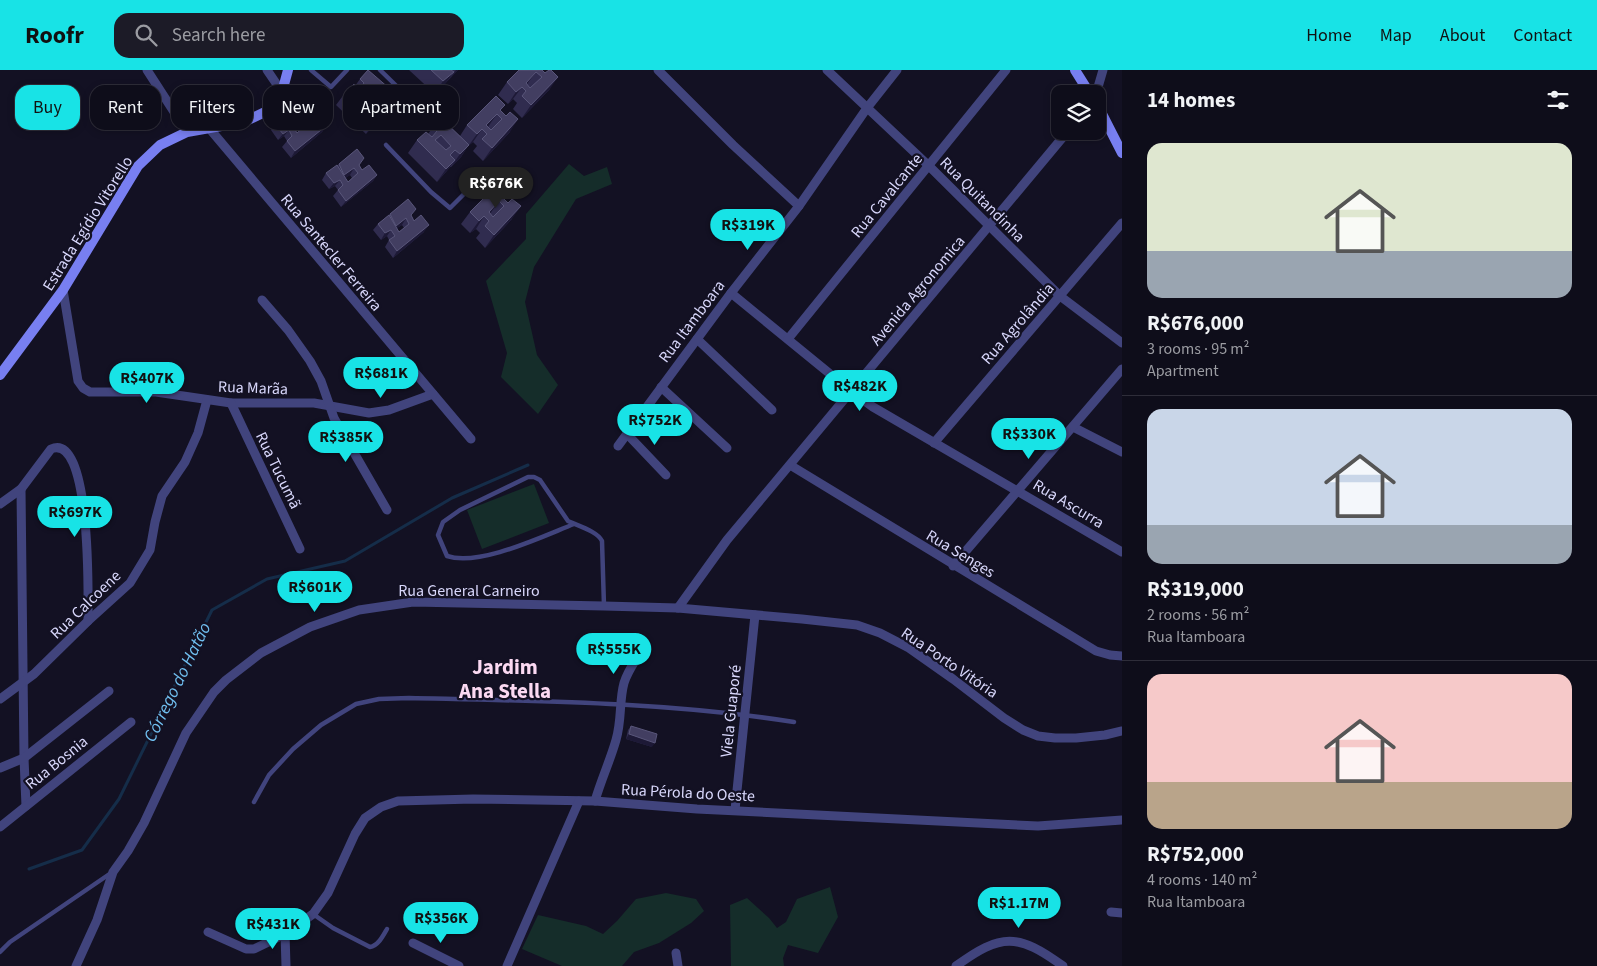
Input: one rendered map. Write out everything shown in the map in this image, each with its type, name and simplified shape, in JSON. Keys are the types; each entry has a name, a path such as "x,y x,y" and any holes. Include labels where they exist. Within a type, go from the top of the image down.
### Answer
{"street":[{"path":"147,70 187,132"},
{"path":"267,70 277,85"},
{"name":"Estrada Egídio Vitorello","path":"284,85 288,70"},
{"path":"658,70 733,145 799,206"},
{"name":"Rua Quitandinha","path":"827,70 929,166 1060,296 1122,343"},
{"name":"Rua Itamboara","path":"618,446 696,339 799,206 867,108 897,70"},
{"name":"Rua Cavalcante","path":"788,339 1006,70"},
{"path":"1075,70 1084,85"},
{"path":"1099,85 1103,70"},
{"path":"1106,122 1122,153"},
{"name":"Estrada Egídio Vitorello","path":"0,375 63,290 138,166 160,145 187,132 198,130"},
{"name":"Rua Santecler Ferreira","path":"211,130 433,394"},
{"name":"Avenida Agronomica","path":"678,608 728,540 1061,140"},
{"name":"Rua Agrolândia","path":"934,443 1122,223"},
{"name":"Rua Marãa","path":"63,290 78,381 86,390 98,393 156,392 231,403 314,403 364,412 379,412 433,394"},
{"name":"Rua Ascurra","path":"731,293 873,407 1122,552"},
{"path":"262,300 288,330 310,361 321,381 338,425 387,510"},
{"path":"696,339 772,410"},
{"path":"953,566 1122,369"},
{"path":"661,387 727,448"},
{"path":"433,394 471,439"},
{"name":"Rua Calcoene","path":"0,699 24,683 130,583 150,550 162,496 185,462 198,433 207,400"},
{"name":"Rua Tucumã","path":"231,403 300,549"},
{"path":"1073,427 1122,452"},
{"path":"627,434 666,475"},
{"path":"0,504 22,489 51,449 57,448 65,451 72,461 80,485 85,512 88,621"},
{"name":"Rua Senges","path":"790,465 953,566 1096,651 1122,656"},
{"path":"22,489 26,806"},
{"name":"Rua General Carneiro","path":"76,966 97,920 113,872 144,823 175,753 199,713 226,680 260,653 310,627 359,610 395,604 449,602 678,608 755,615"},
{"name":"Viela Guaporé","path":"735,810 755,615"},
{"name":"Rua Porto Vitória","path":"755,615 858,625 880,634 908,648 960,684 1004,718 1023,730 1038,736 1076,738 1122,731"},
{"path":"595,801 616,740 621,716 624,683 638,656"},
{"name":"Rua Bosnia","path":"0,768 24,758 109,691"},
{"name":"Rua Bosnia","path":"0,827 131,722"},
{"name":"Rua Pérola do Oeste","path":"208,932 246,949 254,949 284,934 313,914 328,893 355,834 365,818 381,807 398,801 595,801 698,809 1038,826 1122,820"},
{"path":"507,966 580,801"},
{"path":"1111,912 1122,913"},
{"path":"284,934 286,966"},
{"path":"956,966 983,948 998,942 1014,940 1042,951 1063,966"},
{"path":"413,943 460,966"},
{"path":"676,953 678,966"}],"lane":[{"path":"311,70 331,87 347,70"},
{"path":"380,70 395,85"},
{"path":"386,145 431,192 450,208 485,173"},
{"path":"574,524 496,553 464,559 448,556 438,535 443,522 460,510 528,477 534,477 540,480 568,521 597,535 602,541 604,606"},
{"path":"254,802 269,775 294,748 322,725 356,704 379,699 409,698 621,705 746,714 794,722"},
{"path":"0,952 10,942 113,872"},
{"path":"313,914 332,928 370,947 374,946 381,939 387,929"}],"green space":[{"path":"569,164 584,176 607,167 612,184 576,199 534,267 525,302 537,355 558,385 538,414 501,377 507,353 486,281 526,239 526,214"},
{"path":"534,484 549,523 482,549 467,510"},
{"path":"830,887 838,917 818,953 788,945 783,958 784,966 731,966 730,905 747,898 777,928 786,922 797,899"},
{"path":"666,893 696,899 704,911 691,923 659,943 634,952 622,966 562,966 522,949 538,915 586,926 603,934 636,899"}],"building":[{"path":"368,70 385,85 362,85 364,83 360,79"},
{"path":"431,70 451,70 454,72 443,81"},
{"path":"519,70 542,70 545,73 551,70 558,77 531,105 522,96 526,91 522,87 516,92 507,82","holes":["536,72 542,77 530,88 526,83"]},
{"path":"496,96 505,105 500,110 506,116 510,112 518,119 492,148 482,139 487,134 482,129 477,134 467,125","holes":["497,114 502,119 491,130 486,125"]},
{"path":"280,130 289,130 283,134"},
{"path":"289,130 295,130 297,133 300,130 321,130 295,151 287,141 292,136"},
{"path":"453,130 469,145 460,154 455,150 450,155 455,160 446,169 417,140 426,132 432,137 437,131","holes":["441,135 451,146 446,150 435,140"]},
{"path":"357,149 364,158 359,165 362,170 369,165 377,175 346,201 338,190 343,185 340,180 334,183 326,173 337,165 348,182 358,173 354,168 344,175 339,164"},
{"path":"499,183 507,192 502,197 508,203 512,199 521,206 494,235 485,226 489,221 484,216 479,221 470,212","holes":["499,201 504,206 493,217 489,212"]},
{"path":"408,199 416,209 411,215 414,221 421,215 429,225 397,251 389,240 395,236 391,230 385,233 378,224 389,215 399,232 409,224 406,218 396,226 390,214"},
{"path":"631,726 657,734 655,743 629,734"}],"waterway":[{"name":"Córrego do Hatão","path":"29,869 82,850 119,799 212,610 267,579 345,561 452,498 528,465"}],"district":[{"name":"Jardim Ana Stella","path":"505,679"}]}
